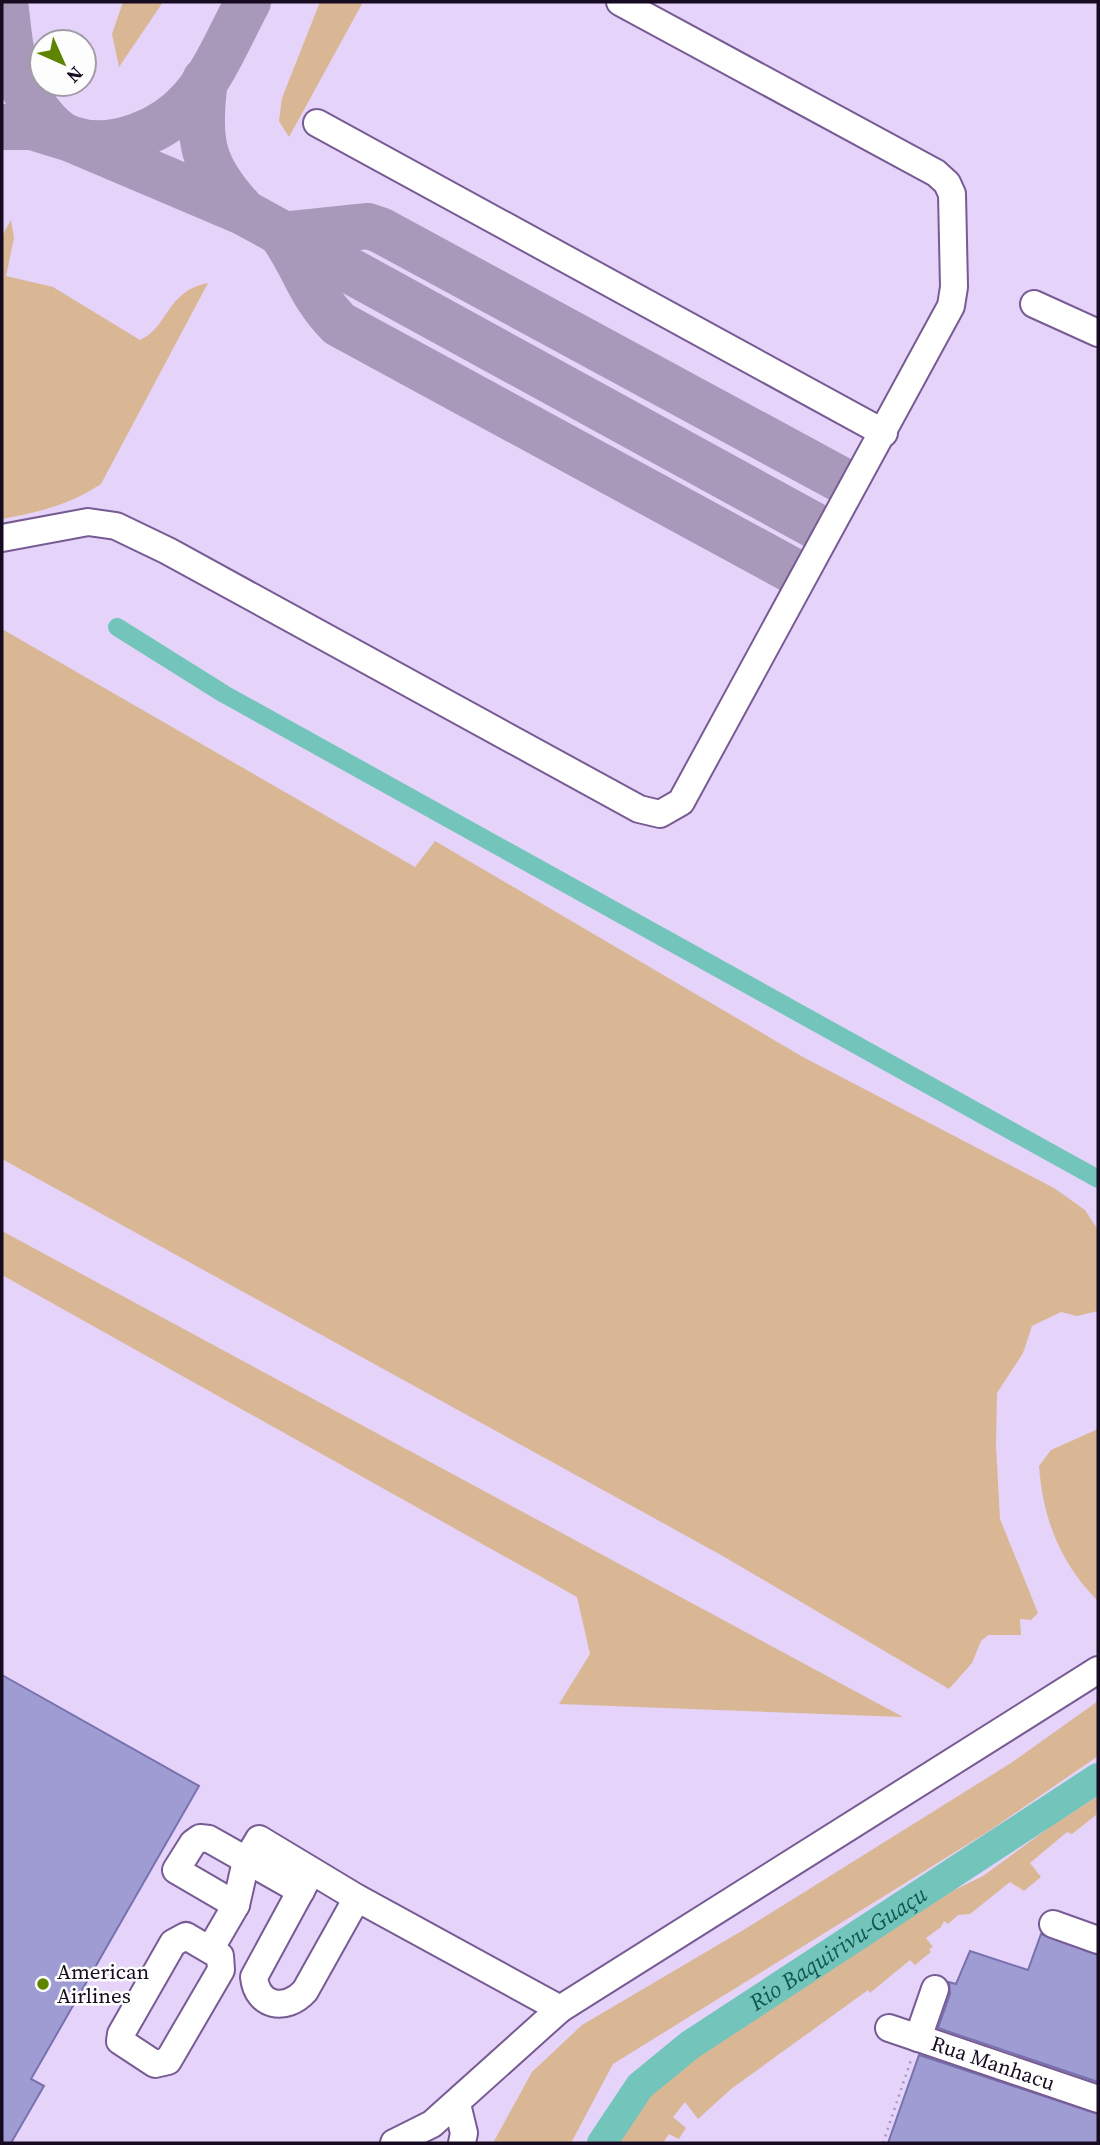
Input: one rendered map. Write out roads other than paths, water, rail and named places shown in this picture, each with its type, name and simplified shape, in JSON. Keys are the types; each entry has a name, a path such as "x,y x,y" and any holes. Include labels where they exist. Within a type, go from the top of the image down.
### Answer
{"street":[{"path":"2,538 76,523 116,526 181,558 639,809 660,814 681,802 951,306 952,194 947,183 936,173 620,2"},
{"path":"317,123 884,433"},
{"path":"1034,304 1098,333"},
{"path":"394,2143 432,2124 457,2104 560,2009 868,1818 961,1754 1098,1670"},
{"path":"236,1905 176,1870 193,1843 200,1838 253,1850 306,1882 358,1898 560,2009"},
{"path":"211,1948 236,1905 253,1850"},
{"path":"306,1882 254,1977 256,1990 265,2001 279,2005 295,2002 305,1992 358,1898"},
{"path":"1054,1924 1098,1940"},
{"path":"186,1936 211,1948 220,1956 221,1969 168,2061 155,2064 125,2046 120,2040 121,2034 173,1943 186,1936"},
{"path":"918,2038 935,1989"},
{"name":"Rua Manhacu","path":"889,2028 1098,2099"},
{"path":"457,2104 464,2133 462,2143"}],"waterway":[{"path":"117,627 224,694 1098,1179"},
{"name":"Rio Baquirivu-Guaçu","path":"602,2143 640,2086 690,2045 1098,1778"}],"place":[{"name":"American Airlines","path":"43,1984"}]}
